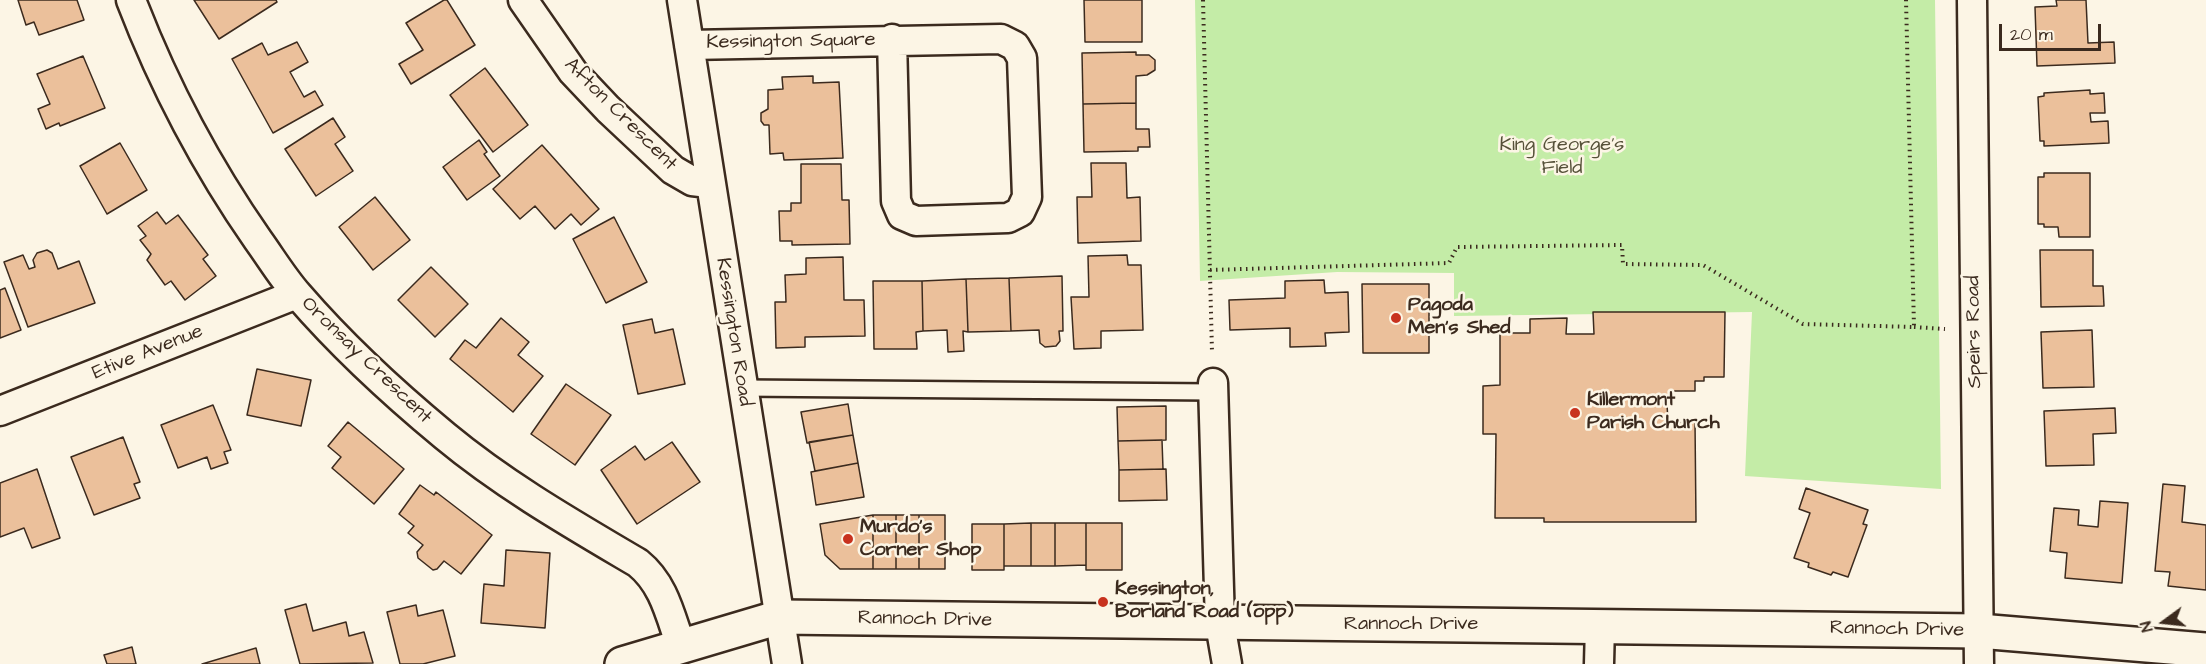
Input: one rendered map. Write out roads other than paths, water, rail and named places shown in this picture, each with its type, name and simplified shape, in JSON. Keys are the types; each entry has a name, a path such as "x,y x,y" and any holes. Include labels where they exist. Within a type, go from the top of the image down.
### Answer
{"street":[{"name":"Oronsay Crescent","path":"131,0 154,61 192,137 231,202 297,294 372,372 446,437 510,484 638,562 653,574 663,593 681,646"},
{"name":"Afton Crescent","path":"523,0 573,72 608,109 673,170 692,181 709,183"},
{"name":"Kessington Road","path":"682,0 709,183 787,664"},
{"name":"Speirs Road","path":"1972,0 1979,664"},
{"name":"Kessington Square","path":"689,45 892,39 1001,39 1015,46 1023,58 1027,197 1020,212 1008,219 916,221 902,215 896,201 892,39"},
{"name":"Etive Avenue","path":"0,411 297,294"},
{"path":"1213,387 1220,624 1227,664"},
{"name":"Rannoch Drive","path":"622,664 780,617 1220,624 1600,625 1979,632 2206,650"},
{"path":"1599,664 1600,625"}],"lane":[{"path":"742,388 1213,387"}],"place":[{"name":"Pagoda Men's Shed","path":"1396,318"},
{"name":"Killermont Parish Church","path":"1575,413"},
{"name":"Murdo's Corner Shop","path":"848,539"},
{"name":"Kessington, Borland Road (opp)","path":"1103,602"}],"park label":[{"name":"King George's Field","path":"1562,158"}]}
